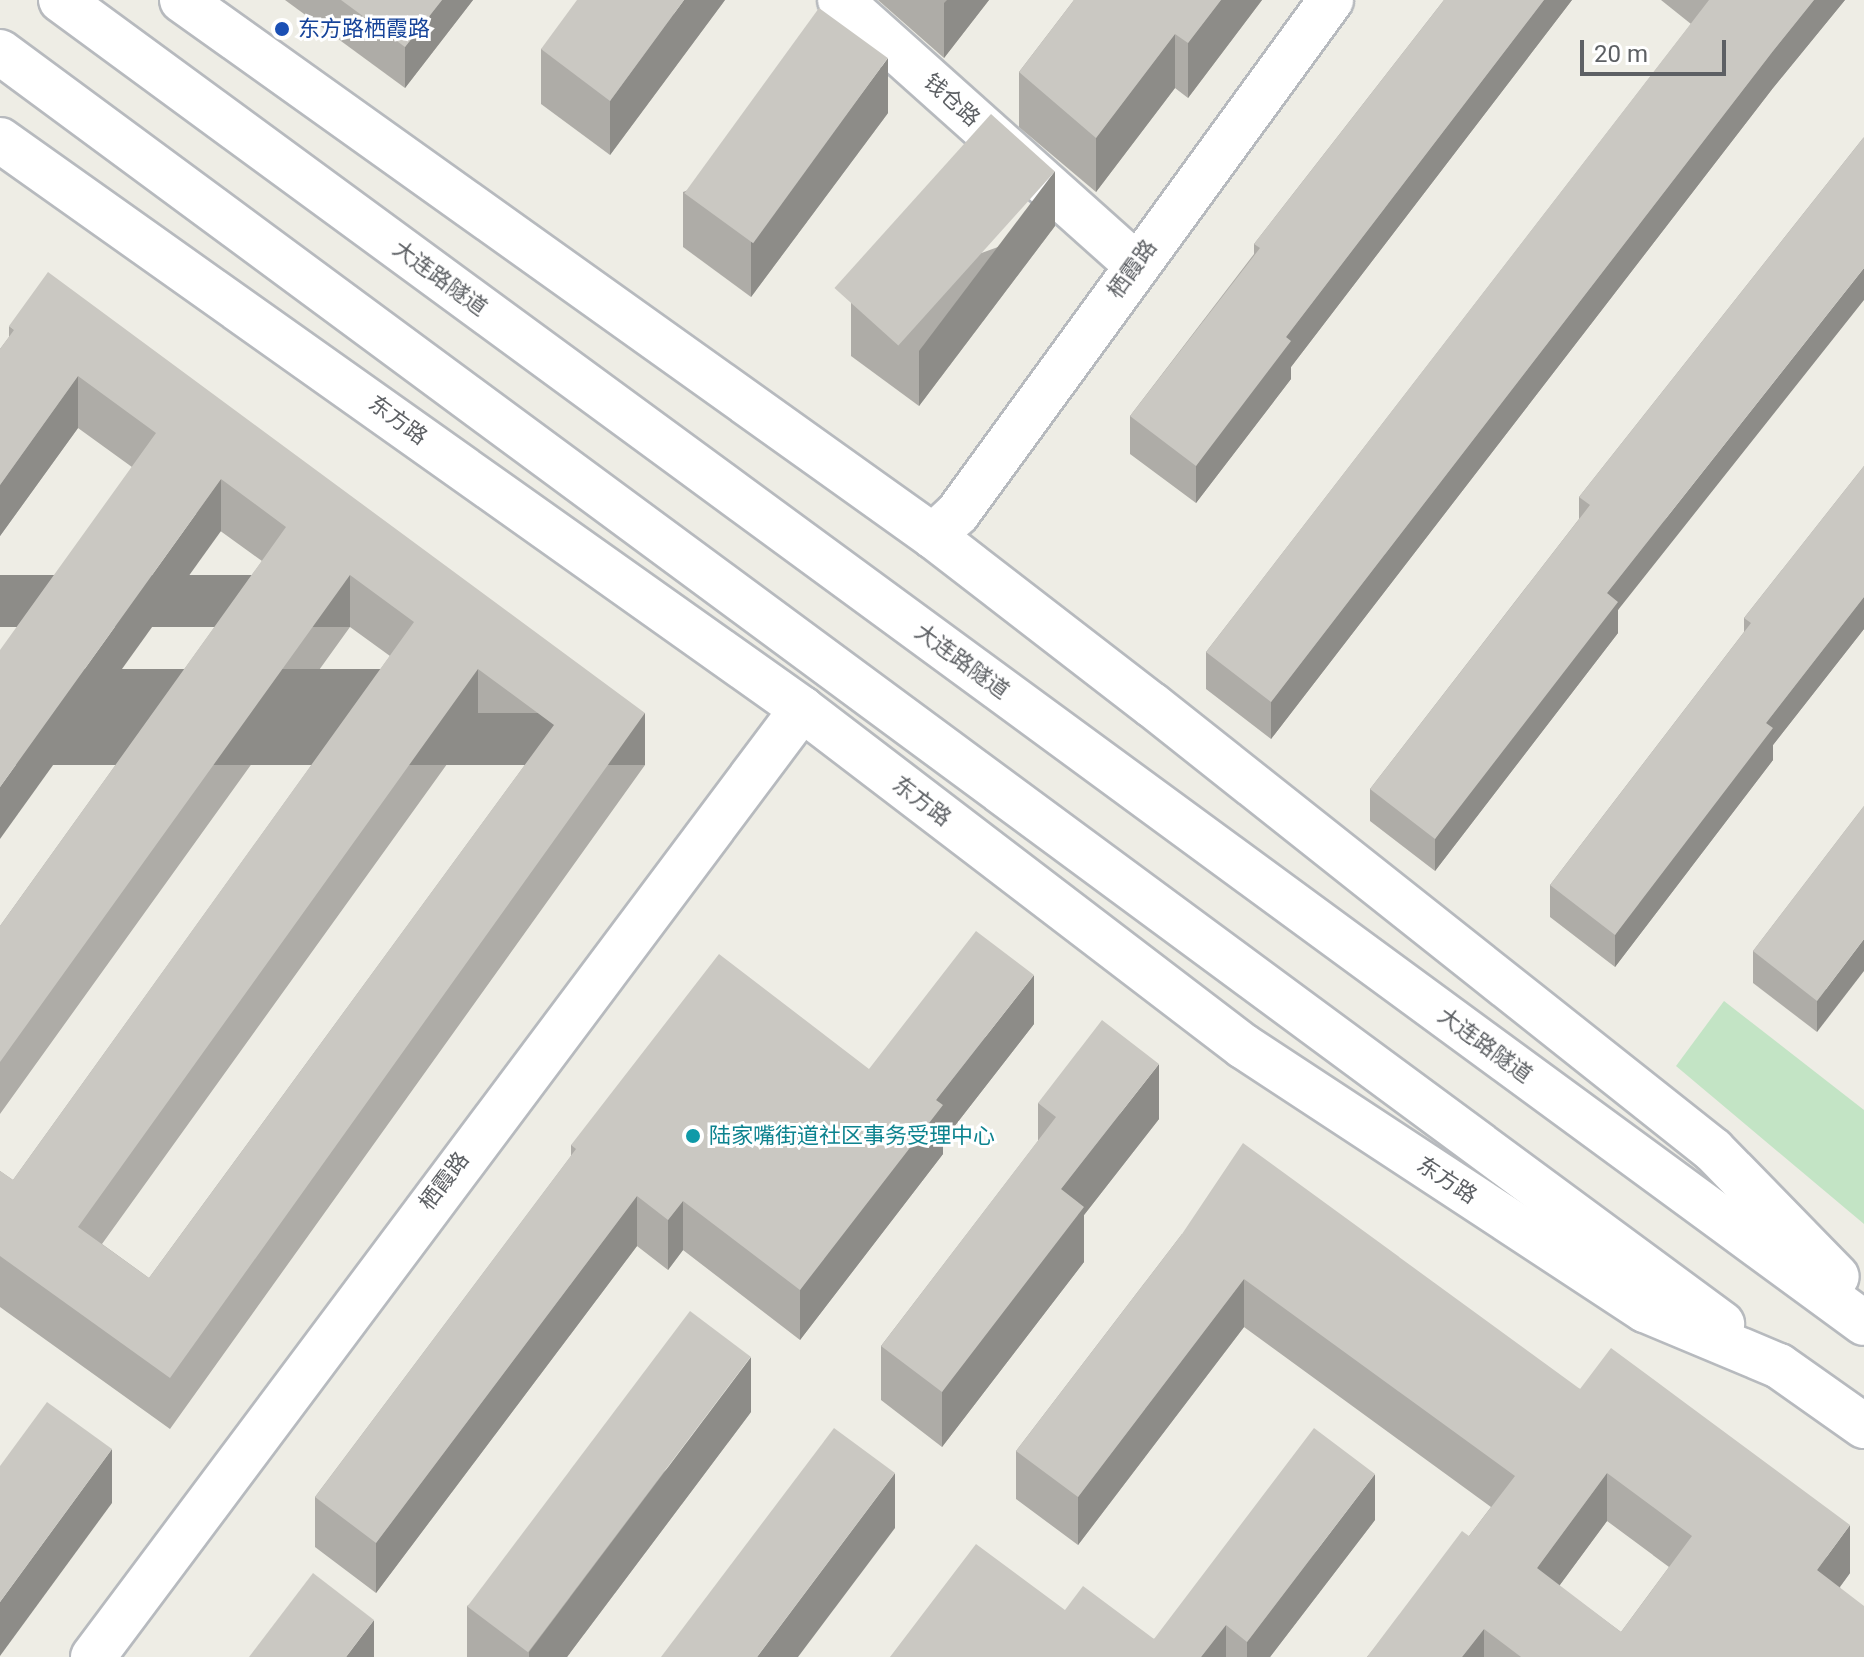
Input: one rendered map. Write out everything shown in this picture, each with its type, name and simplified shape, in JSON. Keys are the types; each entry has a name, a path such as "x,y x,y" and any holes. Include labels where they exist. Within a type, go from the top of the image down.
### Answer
{"main road":[{"name":"大连路隧道","path":"61,0 1864,1323"},
{"path":"182,0 933,536 1713,1150 1864,1304"},
{"name":"钱仓路","path":"840,0 1135,264"},
{"name":"栖霞路","path":"933,536 957,514 1135,264 1331,0"},
{"path":"0,52 1779,1366"},
{"name":"东方路","path":"0,140 802,709 1243,1046 1645,1310 1779,1366 1864,1426"},
{"name":"栖霞路","path":"93,1657 802,709"}],"green space":[{"path":"1724,1001 1864,1110 1864,1224 1676,1066"}],"building":[{"path":"341,0 442,0 405,47"},
{"path":"577,0 684,0 610,101 541,49"},
{"path":"1074,0 1221,0 1188,43 1175,34 1096,138 1019,72"},
{"path":"1444,0 1544,0 1286,337 1291,341 1196,466 1130,416 1260,248 1254,244"},
{"path":"1709,0 1814,0 1271,702 1206,652"},
{"path":"819,8 888,58 753,243 684,193"},
{"path":"991,114 1055,172 898,345 834,288"},
{"path":"1864,137 1864,268 1607,593 1618,602 1435,839 1370,789 1590,505 1579,497"},
{"path":"48,272 645,713 170,1378 0,1256 0,1171 13,1180 414,622 350,575 0,1062 0,926 286,527 221,479 0,787 0,650 156,433 78,376 0,485 0,349 14,330 9,326","holes":["478,669 554,725 149,1278 78,1227"]},
{"path":"1864,466 1864,597 1766,723 1773,728 1615,935 1550,885 1751,623 1744,618"},
{"path":"1864,806 1864,939 1817,1001 1753,951"},
{"path":"976,931 1034,975 936,1100 943,1105 800,1290 683,1201 668,1220 637,1196 376,1543 315,1497 576,1149 571,1145 719,954 869,1069"},
{"path":"1102,1020 1159,1064 1061,1189 1084,1207 942,1392 881,1346 1056,1117 1038,1103"},
{"path":"1243,1143 1580,1389 1611,1348 1850,1525 1817,1570 1864,1606 1864,1657 1521,1657 1484,1629 1462,1657 1367,1657 1462,1531 1469,1536 1515,1476 1244,1279 1078,1497 1016,1451 1182,1234","holes":["1607,1473 1692,1536 1621,1632 1537,1568"]},
{"path":"690,1311 751,1357 528,1652 467,1606"},
{"path":"47,1402 112,1449 0,1602 0,1466"},
{"path":"834,1428 895,1473 757,1657 661,1657"},
{"path":"1314,1428 1375,1474 1247,1642 1226,1625 1201,1657 890,1657 976,1544 1065,1610 1083,1586 1154,1639"},
{"path":"313,1573 374,1620 346,1657 249,1657"}],"place":[{"name":"东方路栖霞路","path":"282,29"},
{"name":"陆家嘴街道社区事务受理中心","path":"693,1136"}]}
